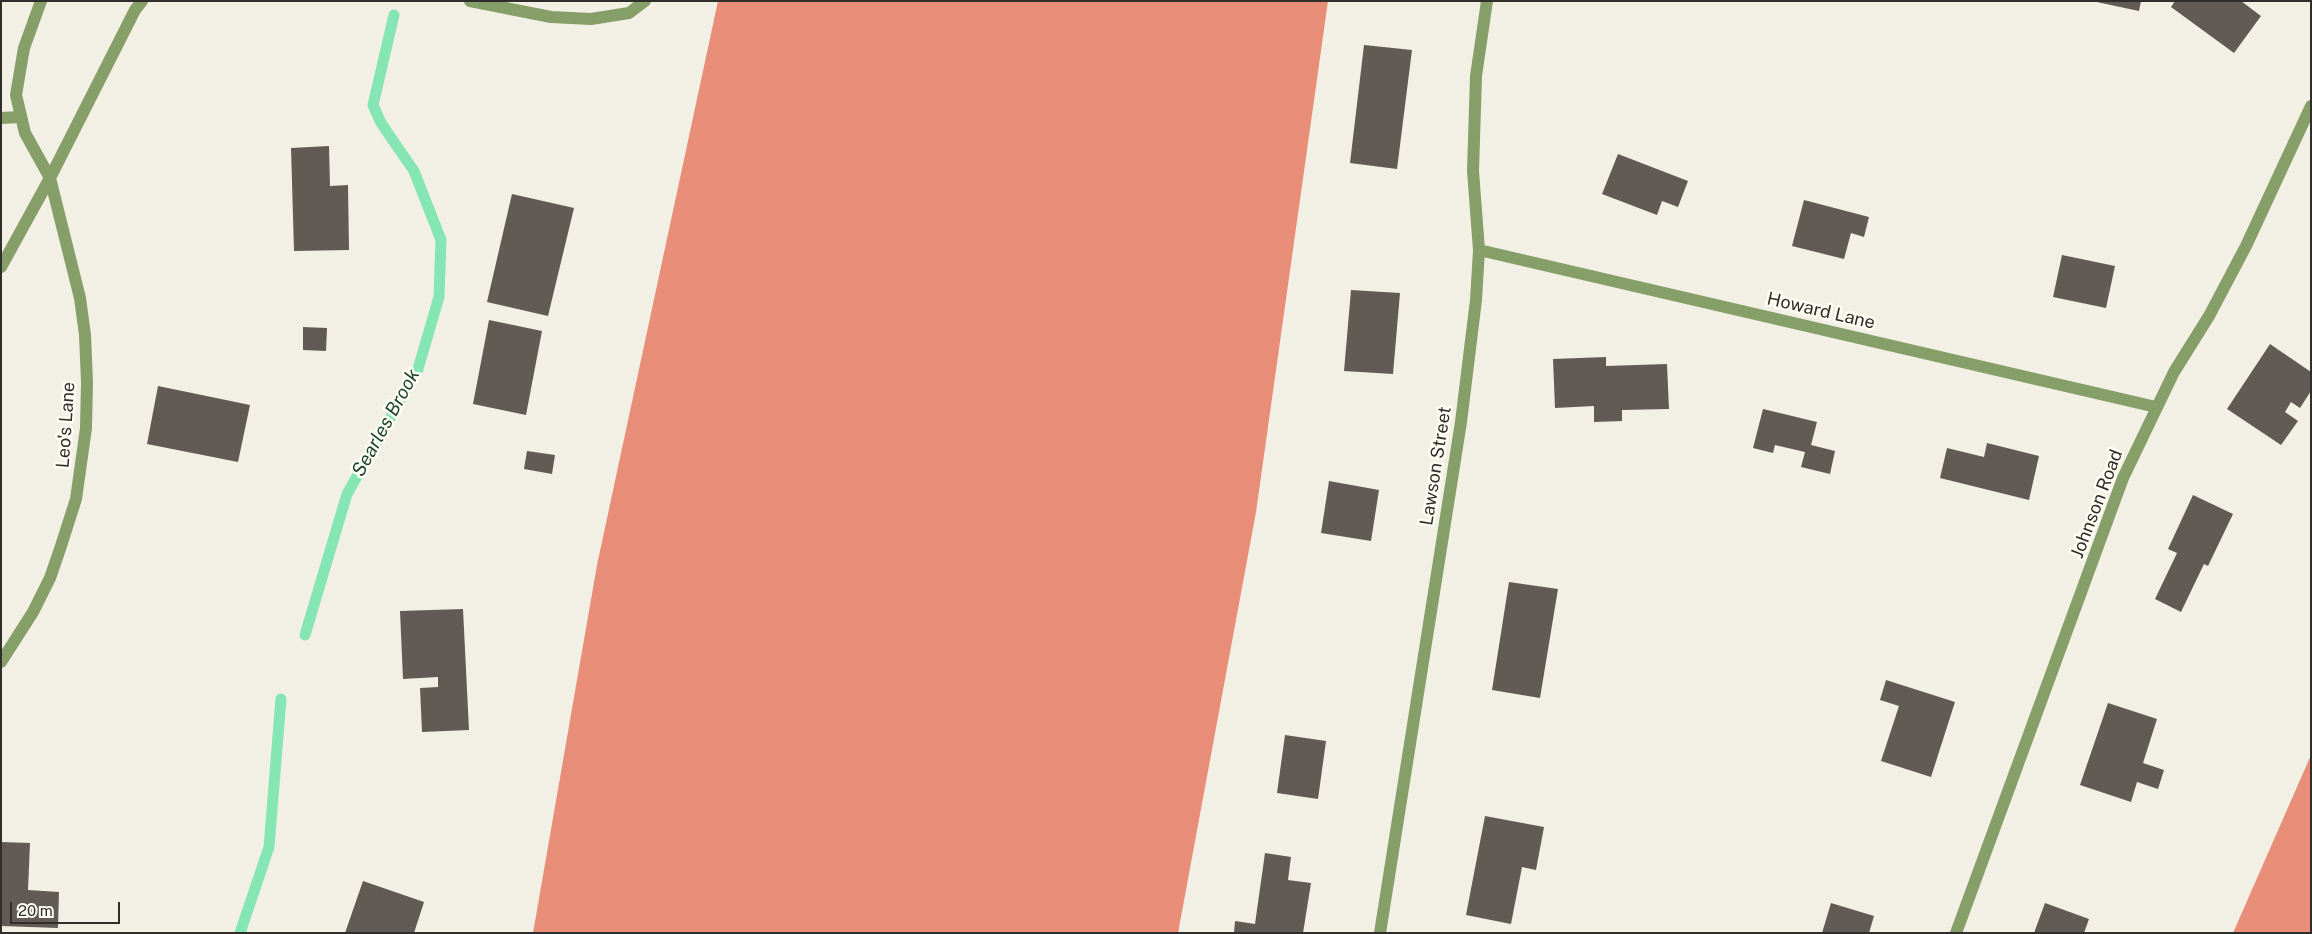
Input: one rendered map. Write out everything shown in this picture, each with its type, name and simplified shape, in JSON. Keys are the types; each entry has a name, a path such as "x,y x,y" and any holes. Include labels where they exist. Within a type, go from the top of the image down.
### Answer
{"street":[{"name":"Leo's Lane","path":"1,662 33,612 50,578 76,498 86,428 85,345 80,298 50,178 25,133 16,94 24,48 41,1"},
{"path":"1,267 50,178 135,10 142,1"},
{"path":"470,1 551,17 592,19 629,13 645,1"},
{"name":"Lawson Street","path":"1380,933 1461,422 1476,300 1479,250 1473,171 1476,76 1487,1"},
{"name":"Johnson Road","path":"1956,933 2123,478 2174,372 2209,316 2246,246 2311,106"},
{"path":"1,118 21,117"},
{"name":"Howard Lane","path":"1479,250 2156,407"}],"shaded area":[{"path":"718,1 1328,1 1256,512 1178,933 533,933 597,565"},
{"path":"2311,755 2311,933 2233,933"}],"building":[{"path":"2092,1 2141,1 2139,11"},
{"path":"2175,1 2241,1 2261,16 2234,53 2171,7"},
{"path":"1364,45 1412,50 1397,169 1350,163"},
{"path":"329,146 330,186 348,185 349,250 294,251 291,148"},
{"path":"1618,154 1688,181 1678,207 1662,201 1657,215 1602,194"},
{"path":"512,194 574,208 548,316 487,302"},
{"path":"1804,200 1869,217 1864,237 1851,233 1844,259 1792,246"},
{"path":"2062,255 2115,266 2106,308 2053,297"},
{"path":"1351,290 1400,293 1393,374 1344,371"},
{"path":"489,320 542,331 526,415 473,404"},
{"path":"303,327 327,328 326,351 303,350"},
{"path":"2270,344 2311,372 2311,391 2300,408 2291,402 2285,412 2298,421 2281,445 2227,409"},
{"path":"1606,357 1606,366 1667,364 1669,409 1622,410 1622,421 1594,422 1594,406 1555,408 1553,359"},
{"path":"158,386 250,405 238,462 147,444"},
{"path":"1763,409 1817,422 1811,445 1835,451 1830,474 1801,467 1805,452 1775,445 1773,453 1753,448"},
{"path":"1987,443 2039,456 2029,500 1940,478 1947,448 1984,457"},
{"path":"527,451 555,455 552,474 524,469"},
{"path":"1329,481 1379,490 1371,541 1321,533"},
{"path":"2193,495 2233,514 2208,566 2204,564 2181,612 2155,599 2177,553 2168,549"},
{"path":"1509,582 1558,589 1540,698 1492,690"},
{"path":"463,609 469,730 422,732 420,688 438,687 438,677 403,679 400,611"},
{"path":"1886,680 1955,702 1931,777 1881,761 1899,706 1880,700"},
{"path":"2108,703 2157,719 2143,763 2164,770 2158,789 2137,782 2131,802 2080,785"},
{"path":"1285,735 1326,741 1318,799 1277,793"},
{"path":"1485,816 1544,827 1536,870 1522,867 1511,924 1466,915"},
{"path":"1,842 30,843 28,890 59,892 58,928 1,926"},
{"path":"1265,853 1291,857 1288,880 1311,883 1303,933 1234,933 1235,921 1255,924"},
{"path":"363,881 424,902 414,933 345,933"},
{"path":"1831,903 1874,916 1869,933 1822,933"},
{"path":"2045,903 2089,919 2084,933 2034,933"}],"waterway":[{"name":"Searles Brook","path":"305,635 347,494 418,369 439,297 441,240 414,171 381,123 373,105 394,15"},
{"name":"Searles Brook","path":"240,933 269,847 281,699"}]}
